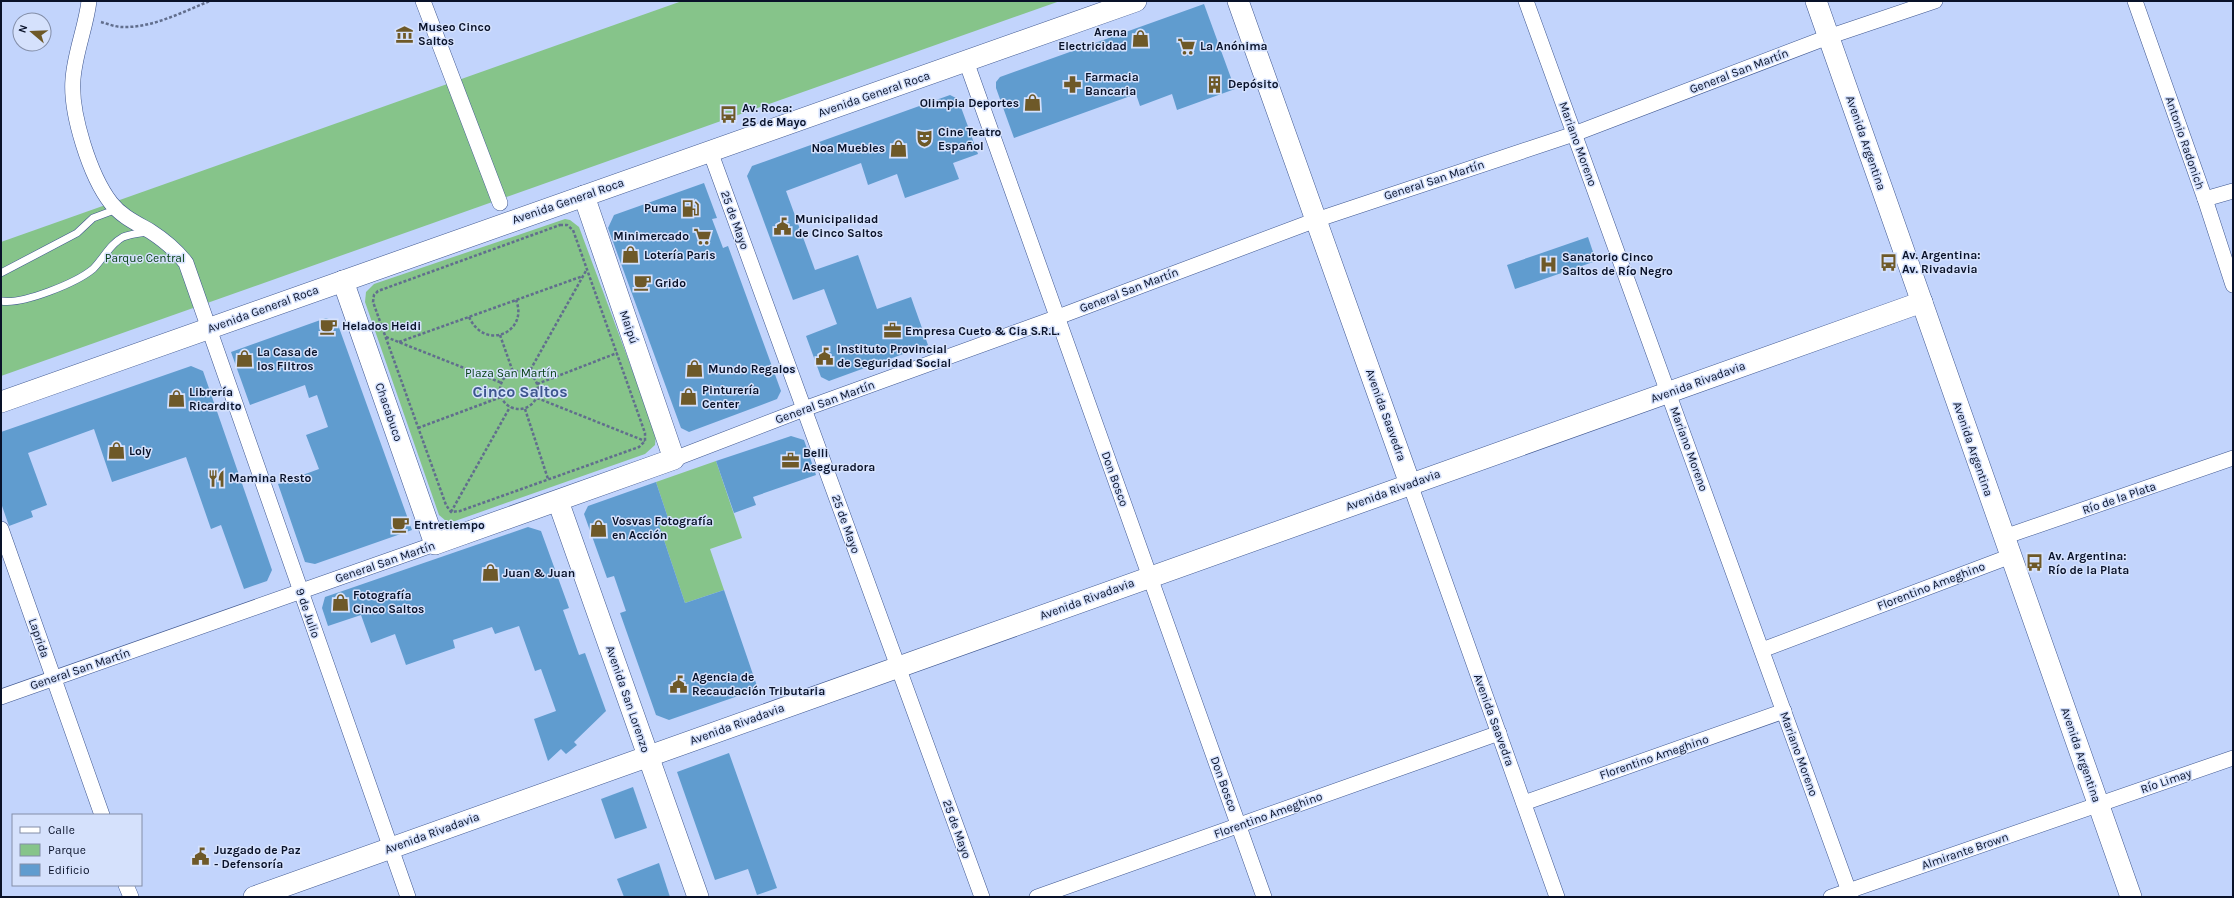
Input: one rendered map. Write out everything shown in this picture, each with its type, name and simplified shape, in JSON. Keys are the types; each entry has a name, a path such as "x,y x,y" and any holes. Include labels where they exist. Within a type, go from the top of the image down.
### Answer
{"main road":[{"name":"Avenida General Roca","path":"1,402 1136,1"},
{"name":"Avenida Saavedra","path":"1238,1 1410,484"},
{"name":"Avenida Argentina","path":"1816,1 2131,897"},
{"name":"Maipú","path":"584,196 674,459"},
{"name":"Chacabuco","path":"343,281 435,544"},
{"name":"Avenida Rivadavia","path":"254,897 1922,302"},
{"name":"General San Martín","path":"435,544 674,459"},
{"name":"Avenida San Lorenzo","path":"558,501 698,897"}],"street":[{"name":"9 de Julio","path":"89,1 87,18 74,72 73,104 78,128 96,175 111,203 130,220 150,231 174,248 186,263 408,897"},
{"path":"423,1 500,203"},
{"name":"Mariano Moreno","path":"1526,1 1850,894"},
{"name":"General San Martín","path":"674,459 804,409 1058,317 1316,220 1574,134 1828,37 1935,1"},
{"name":"Antonio Radonich","path":"2135,1 2206,199 2233,285"},
{"name":"Don Bosco","path":"966,61 1264,897"},
{"name":"25 de Mayo","path":"710,151 982,897"},
{"path":"2206,199 2233,191"},
{"name":"Río de la Plata","path":"2008,546 2233,458"},
{"name":"Avenida Saavedra","path":"1410,484 1557,897"},
{"name":"Laprida","path":"1,529 102,814"},
{"name":"General San Martín","path":"1,697 435,544"},
{"name":"Florentino Ameghino","path":"1762,650 2008,546"},
{"name":"Florentino Ameghino","path":"1524,803 1784,711"},
{"name":"Florentino Ameghino","path":"1037,897 1499,733"},
{"name":"Río Limay","path":"2099,805 2233,758"},
{"name":"Almirante Brown","path":"1831,897 1850,894 2099,805"},
{"path":"126,886 131,897"}],"lane":[{"path":"1,273 77,233 92,218 117,208"},
{"path":"1,301 11,302 64,285 83,276 93,268 114,244 123,238 150,231"}],"path":[{"path":"87,18 121,27 144,25 162,20 210,1"},
{"path":"560,225 567,225 573,230 645,433 645,441 639,447 460,511 451,512 446,505 373,302 374,295 378,291 560,225"},
{"path":"528,374 587,270"},
{"path":"398,342 583,276"},
{"path":"469,317 476,329 482,333 488,335 500,335 508,330 517,319 518,312 516,300"},
{"path":"500,335 513,372"},
{"path":"386,336 502,383"},
{"path":"537,384 617,353"},
{"path":"518,371 528,374 537,384 537,398 534,403 525,409 510,407 501,397 502,383 507,375 513,372 518,371"},
{"path":"418,428 501,397"},
{"path":"537,398 645,441"},
{"path":"451,512 510,407"},
{"path":"525,409 548,479"}],"green space":[{"name":"Parque Central","path":"682,1 1060,1 1,376 1,242"},
{"name":"Plaza San Martín","path":"565,219 570,220 579,227 656,434 655,445 645,454 455,521 446,521 439,515 365,302 366,292 374,284"},
{"path":"716,461 742,538 710,549 724,590 685,603 659,525 669,521 656,482"}],"building":[{"path":"1204,4 1235,89 1177,110 1172,94 1140,106 1136,94 1014,138 996,88 996,82 1000,77"},
{"path":"950,95 958,99 978,154 953,163 959,179 905,198 897,174 868,185 861,163 786,191 815,270 858,255 877,309 911,297 928,345 829,381 821,377 806,336 837,324 824,289 793,300 747,176 752,166"},
{"path":"704,183 717,218 712,219 723,248 728,246 781,391 777,399 689,432 681,428 608,228 614,215"},
{"name":"Sanatorio Cinco Saltos de Río Negro","path":"1588,237 1596,261 1515,289 1507,265"},
{"path":"326,318 337,322 412,530 315,564 305,562 278,484 319,469 306,435 328,427 317,395 309,398 305,385 250,405 231,352"},
{"path":"191,366 203,371 272,570 267,581 244,589 221,525 211,529 186,457 112,482 94,429 28,453 47,505 31,511 33,517 9,526 1,503 1,432"},
{"path":"791,436 804,440 816,475 753,497 756,505 734,513 716,461"},
{"path":"656,482 669,521 659,525 685,603 724,590 758,689 669,720 656,715 620,613 626,611 614,576 607,578 584,514 588,506"},
{"path":"528,527 541,531 569,608 563,610 579,655 585,653 606,711 574,742 577,745 566,754 561,749 548,761 534,719 556,711 541,669 535,671 519,626 495,634 492,627 453,640 455,648 406,665 395,634 371,643 361,615 328,626 322,608 325,597"},
{"path":"729,753 777,888 757,895 748,869 715,880 677,772"},
{"path":"633,787 647,828 615,839 601,799"},
{"path":"659,863 670,897 624,897 617,879"}],"place":[{"name":"Museo Cinco Saltos","path":"405,34"},
{"name":"Arena Electricidad","path":"1140,39"},
{"name":"La Anónima","path":"1187,46"},
{"name":"Farmacia Bancaria","path":"1072,84"},
{"name":"Depósito","path":"1215,84"},
{"name":"Olimpia Deportes","path":"1032,103"},
{"name":"Av. Roca: 25 de Mayo","path":"729,115"},
{"name":"Cine Teatro Español","path":"925,139"},
{"name":"Noa Muebles","path":"898,148"},
{"name":"Puma","path":"690,208"},
{"name":"Municipalidad de Cinco Saltos","path":"782,226"},
{"name":"Minimercado","path":"702,236"},
{"name":"Lotería Paris","path":"631,255"},
{"name":"Av. Argentina: Av. Rivadavia","path":"1889,262"},
{"name":"Sanatorio Cinco Saltos de Río Negro","path":"1549,264"},
{"name":"Grido","path":"642,283"},
{"name":"Helados Heidi","path":"329,326"},
{"name":"Empresa Cueto & Cia S.R.L.","path":"892,331"},
{"name":"Instituto Provincial de Seguridad Social","path":"824,356"},
{"name":"La Casa de los Filtros","path":"244,359"},
{"name":"Mundo Regalos","path":"695,369"},
{"name":"Pinturería Center","path":"689,397"},
{"name":"Librería Ricardito","path":"176,399"},
{"name":"Loly","path":"116,451"},
{"name":"Belli Aseguradora","path":"790,460"},
{"name":"Mamina Resto","path":"216,478"},
{"name":"Entretiempo","path":"401,525"},
{"name":"Vosvas Fotografía en Acción","path":"599,528"},
{"name":"Av. Argentina: Río de la Plata","path":"2035,563"},
{"name":"Juan & Juan","path":"490,573"},
{"name":"Fotografía Cinco Saltos","path":"340,602"},
{"name":"Agencia de Recaudación Tributaria","path":"679,684"},
{"name":"Juzgado de Paz - Defensoría","path":"201,857"}],"district":[{"name":"Cinco Saltos","path":"520,391"}]}
